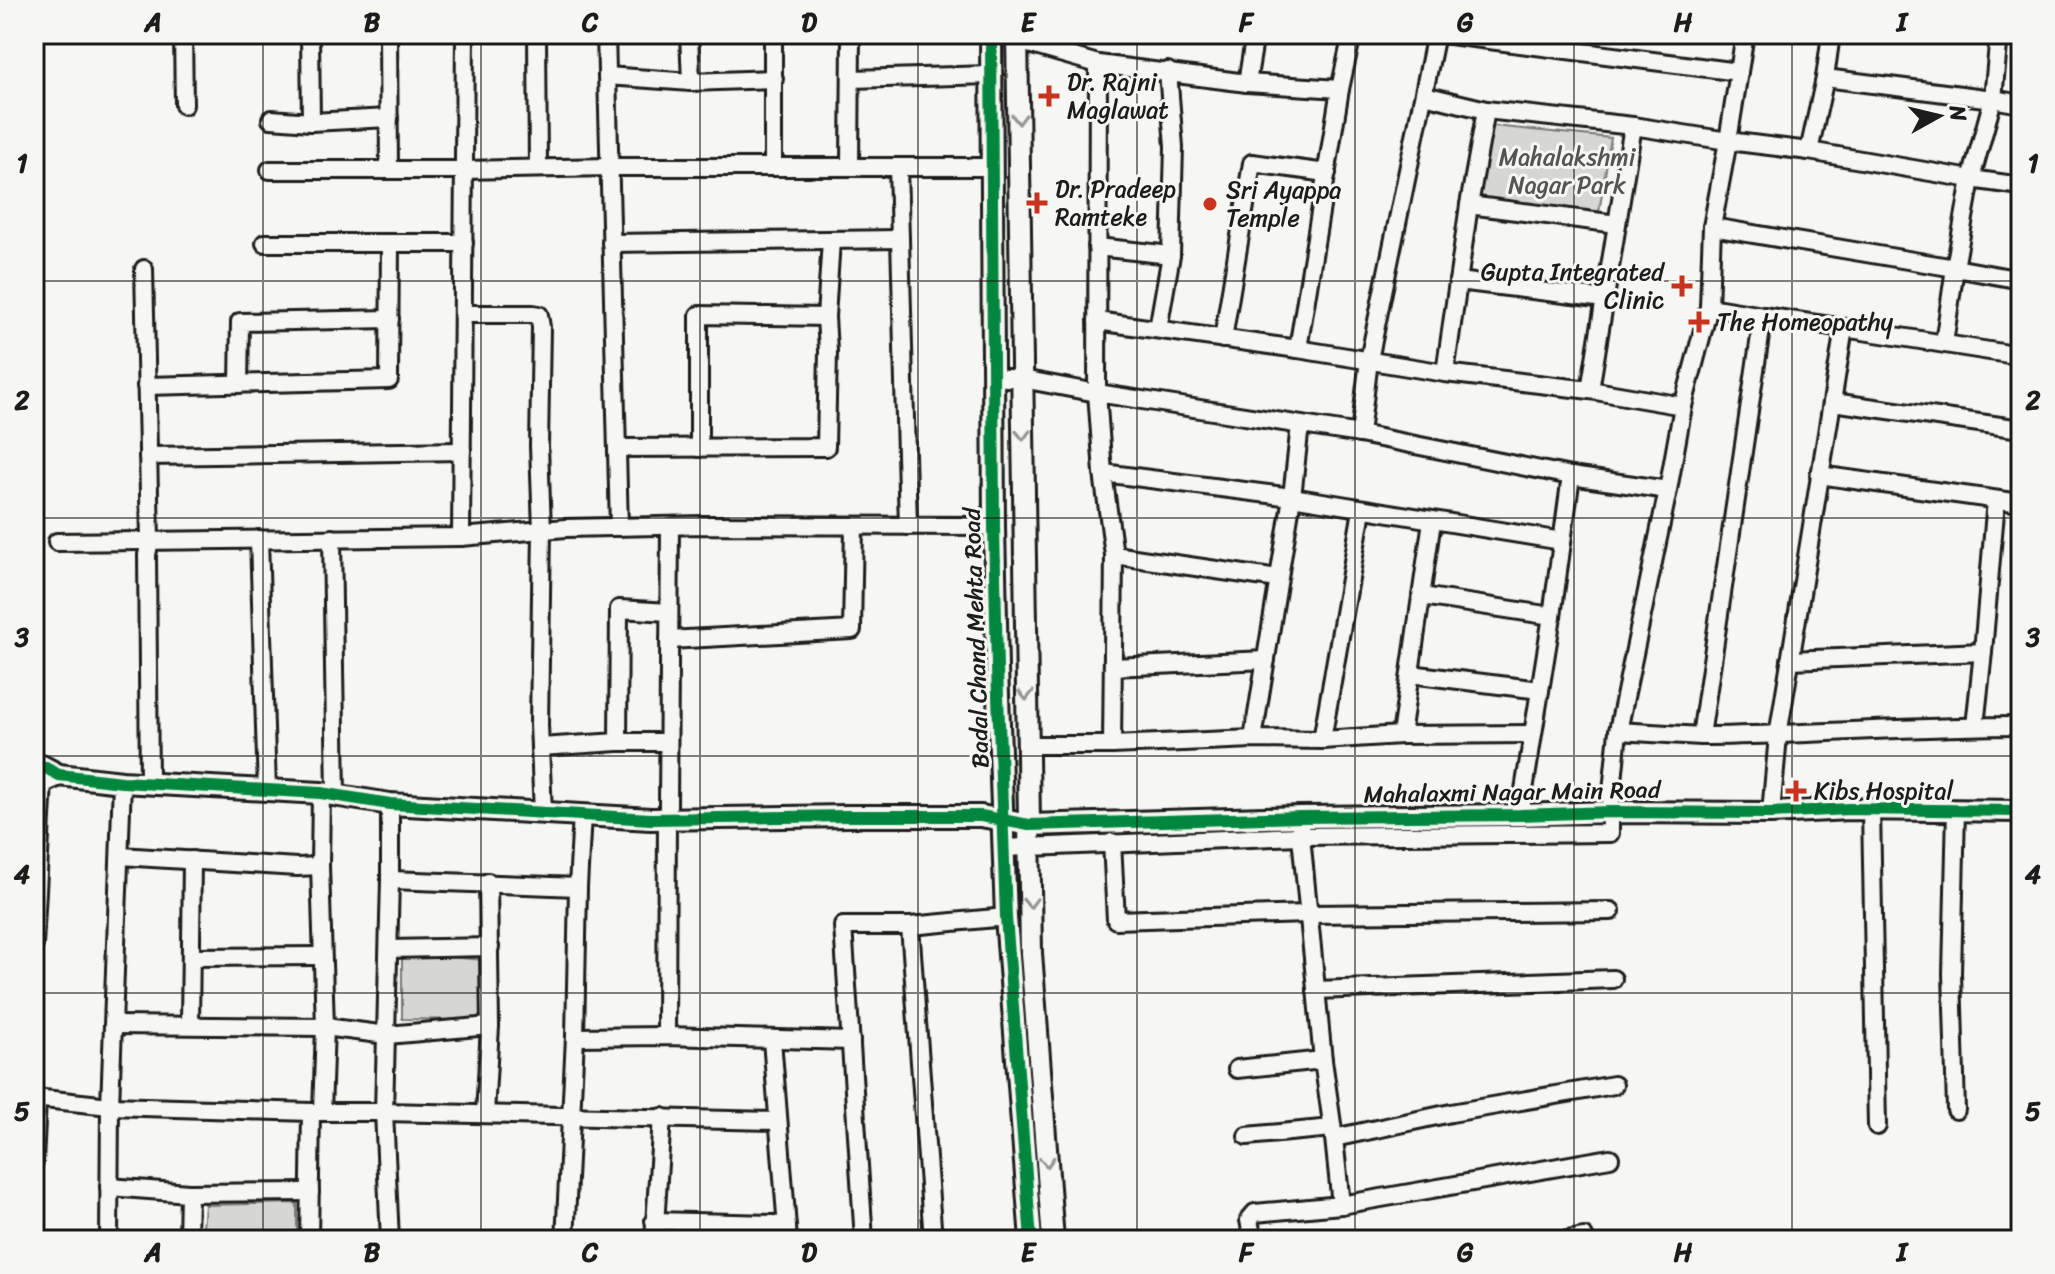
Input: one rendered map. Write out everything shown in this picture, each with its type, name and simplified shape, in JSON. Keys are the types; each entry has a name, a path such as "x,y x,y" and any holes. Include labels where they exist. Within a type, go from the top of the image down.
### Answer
{"street":[{"path":"183,34 184,105"},
{"path":"310,34 311,122"},
{"path":"388,34 389,170"},
{"path":"461,537 465,34"},
{"path":"537,34 538,168"},
{"path":"606,34 619,527"},
{"path":"689,34 691,82"},
{"path":"773,34 773,167"},
{"path":"850,167 851,34"},
{"name":"Badal Chand Mehta Road","path":"991,34 994,526 1006,917 1031,1240"},
{"path":"1247,83 1255,34"},
{"path":"1298,349 1340,89 1352,34"},
{"path":"1360,434 1369,360 1439,34 1739,72"},
{"path":"1004,848 1300,826 1610,833 1618,731 1683,406 1709,307 1712,227 1745,34"},
{"path":"1809,151 1831,34"},
{"path":"1944,343 1971,179 1993,99 1999,34"},
{"path":"1053,1240 1033,984 1029,847 1018,37 1098,64 1247,83 1340,89"},
{"path":"1098,64 1097,393 1114,555 1112,745"},
{"path":"1158,329 1171,255 1174,147 1168,71"},
{"path":"851,79 991,75"},
{"path":"607,76 691,82 774,79"},
{"path":"1825,78 2021,104"},
{"path":"1424,95 1486,110 1633,126 1809,151 2021,186"},
{"path":"1445,373 1486,110"},
{"path":"271,119 311,122 389,118"},
{"path":"1590,390 1633,126"},
{"path":"1223,339 1252,163 1327,173"},
{"path":"898,167 908,526"},
{"path":"270,170 991,167"},
{"path":"1469,205 1617,224"},
{"path":"1712,227 2021,280"},
{"path":"611,243 900,239"},
{"path":"617,448 826,447 826,317 831,240"},
{"path":"265,243 464,243"},
{"path":"146,386 389,380 390,243"},
{"path":"1097,247 1171,255"},
{"path":"144,269 150,540 147,555 149,783"},
{"path":"1458,281 1605,299"},
{"path":"1709,307 2021,356"},
{"path":"463,314 539,315 541,327 540,747 543,812"},
{"path":"699,448 699,315 826,317"},
{"path":"1701,736 1763,316"},
{"path":"239,384 240,322 390,319"},
{"path":"1097,321 1445,373 1590,390 1683,406"},
{"path":"1771,813 1778,736 1844,328"},
{"path":"993,377 1022,379 1360,434 1571,476 1668,490"},
{"path":"1833,402 2021,429"},
{"path":"1253,739 1292,497 1300,425"},
{"path":"148,456 462,451"},
{"path":"1103,473 1292,497 1562,541"},
{"path":"1819,475 2021,503"},
{"path":"1520,815 1571,476"},
{"path":"1975,726 1996,500"},
{"path":"1322,740 1362,510"},
{"path":"1401,735 1432,521"},
{"path":"57,542 461,537 542,530 670,526 994,526"},
{"path":"666,1036 670,526"},
{"path":"669,640 852,630 854,526"},
{"path":"309,1240 316,1112 325,1027 320,866 328,794 332,538"},
{"path":"259,539 267,790"},
{"path":"1114,555 1278,579"},
{"path":"1422,596 1552,616"},
{"path":"618,742 619,609 669,612"},
{"path":"1790,660 1983,652"},
{"path":"1113,667 1266,660"},
{"path":"1410,674 1540,690"},
{"path":"1618,731 1701,736 1778,736 2021,726"},
{"path":"1027,745 1532,734"},
{"path":"540,747 668,742"},
{"path":"34,945 42,776"},
{"name":"Mahalaxmi Nagar Main Road","path":"42,776 328,794 390,804 582,814 668,812 966,816 993,817 1029,825 1300,826 1610,812 2021,811"},
{"path":"109,1240 110,1106 122,782"},
{"path":"390,804 384,1112 390,1240"},
{"path":"1871,809 1877,1126"},
{"path":"1956,810 1952,973 1956,1110"},
{"path":"565,1240 582,814"},
{"path":"1300,826 1307,914 1341,1205"},
{"path":"1112,842 1116,920 1307,914 1611,911"},
{"path":"120,856 320,866"},
{"path":"190,1024 192,860"},
{"path":"390,880 578,887"},
{"path":"485,1114 490,1026 488,882"},
{"path":"864,1240 843,926 910,926 1006,917"},
{"path":"910,926 933,1240"},
{"path":"389,949 490,947"},
{"path":"191,957 322,956"},
{"path":"1316,990 1613,979"},
{"path":"114,1025 325,1027 387,1035 490,1026"},
{"path":"575,1037 851,1041"},
{"path":"772,1040 787,1234"},
{"path":"1237,1069 1323,1060"},
{"path":"1247,1136 1333,1133 1614,1085"},
{"path":"34,1162 36,1099 110,1106 778,1121"},
{"path":"654,1240 662,1117"},
{"path":"1253,1240 1249,1220 1255,1213 1341,1205 1610,1158"},
{"path":"109,1187 189,1193 310,1192"},
{"path":"188,1240 189,1193"},
{"path":"654,1221 774,1224 787,1234"}],"green space":[{"name":"Mahalakshmi Nagar Park","path":"1493,126 1611,138 1599,212 1478,199"},
{"path":"402,953 484,960 483,1020 402,1019"},
{"path":"297,1203 297,1240 202,1240 205,1205"}],"cycle path":[{"path":"991,34 997,668 1006,917 1031,1240"},
{"path":"34,766 42,766 59,775 122,782 321,793 390,804 651,819 981,816 1029,825 1610,812 1771,813 1849,809 2021,811"}],"place":[{"name":"Dr. Rajni Maglawat","path":"1049,96"},
{"name":"Dr. Pradeep Ramteke","path":"1037,203"},
{"name":"Sri Ayappa Temple","path":"1210,204"},
{"name":"Gupta Integrated Clinic","path":"1682,286"},
{"name":"The Homeopathy","path":"1699,322"},
{"name":"Kibs Hospital","path":"1796,791"}]}
